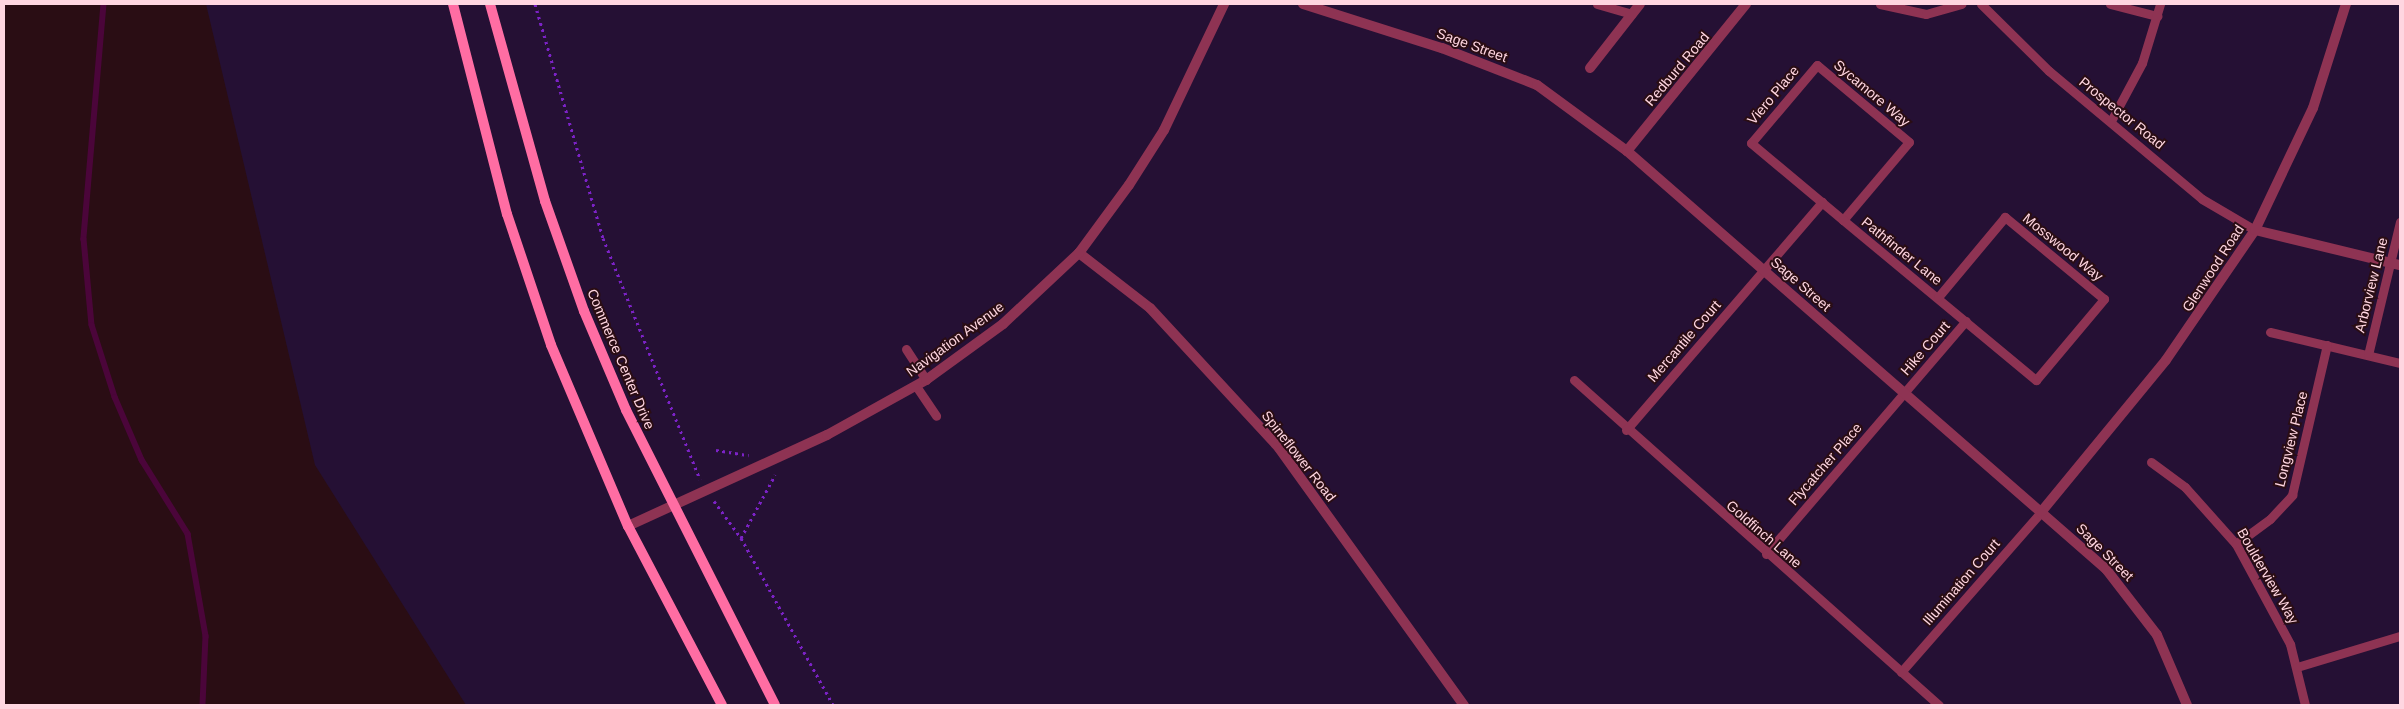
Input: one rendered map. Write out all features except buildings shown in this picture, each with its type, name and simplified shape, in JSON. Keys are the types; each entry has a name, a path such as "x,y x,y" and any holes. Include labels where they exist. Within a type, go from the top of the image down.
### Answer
{"main road":[{"path":"452,4 507,214 551,345 628,526 722,705"},
{"name":"Commerce Center Drive","path":"490,4 539,182 584,312 673,507 776,705"}],"street":[{"name":"Navigation Avenue","path":"628,526 787,455 916,386 1003,324 1079,253 1164,130 1224,4"},
{"name":"Sage Street","path":"1303,4 1442,48 1537,85 1627,151 1904,392 1999,480 2042,511 2106,569 2139,607 2171,660 2187,705"},
{"path":"1590,68 1640,4"},
{"name":"Redburd Road","path":"1627,151 1746,4"},
{"name":"Glenwood Road","path":"2042,511 2166,360 2255,230 2313,108 2346,4"},
{"path":"2255,230 2395,264"},
{"name":"Spineflower Road","path":"1079,253 1150,308 1272,440 1464,705"}],"lane":[{"path":"1597,4 1632,14"},
{"path":"1880,4 1926,14 1962,4"},
{"name":"Prospector Road","path":"1981,4 2049,72 2111,121 2202,199 2255,230"},
{"path":"2110,4 2157,16"},
{"path":"2111,121 2142,63 2160,4"},
{"name":"Sycamore Way","path":"1817,65 1909,142 1843,220"},
{"name":"Viero Place","path":"1751,143 1817,65"},
{"name":"Pathfinder Lane","path":"1751,143 2036,380"},
{"name":"Mercantile Court","path":"1626,430 1822,202"},
{"name":"Mosswood Way","path":"1938,298 2005,217 2104,299 2036,380"},
{"name":"Arborview Lane","path":"2368,355 2395,264 2400,222"},
{"name":"Hike Court","path":"1904,392 1966,321"},
{"path":"2270,332 2400,363"},
{"name":"Longview Place","path":"2236,544 2270,519 2292,495 2327,345"},
{"path":"906,349 926,380"},
{"name":"Goldfinch Lane","path":"1574,380 1626,430 1939,705"},
{"path":"916,386 936,416"},
{"name":"Flycatcher Place","path":"1766,554 1904,392"},
{"name":"Boulderview Way","path":"2151,462 2185,487 2236,544 2274,610 2297,667 2305,705"},
{"name":"Illumination Court","path":"1901,672 2042,511"},
{"path":"2297,667 2400,636"}],"path":[{"path":"535,4 603,238 692,466"},
{"path":"741,538 754,506 787,455"},
{"path":"724,517 741,538 832,705"}],"shaded area":[{"path":"206,4 2400,4 2400,705 466,705 315,465"}],"waterway":[{"path":"104,4 84,239 92,325 115,397 142,460 188,534 206,636 203,705"}]}
